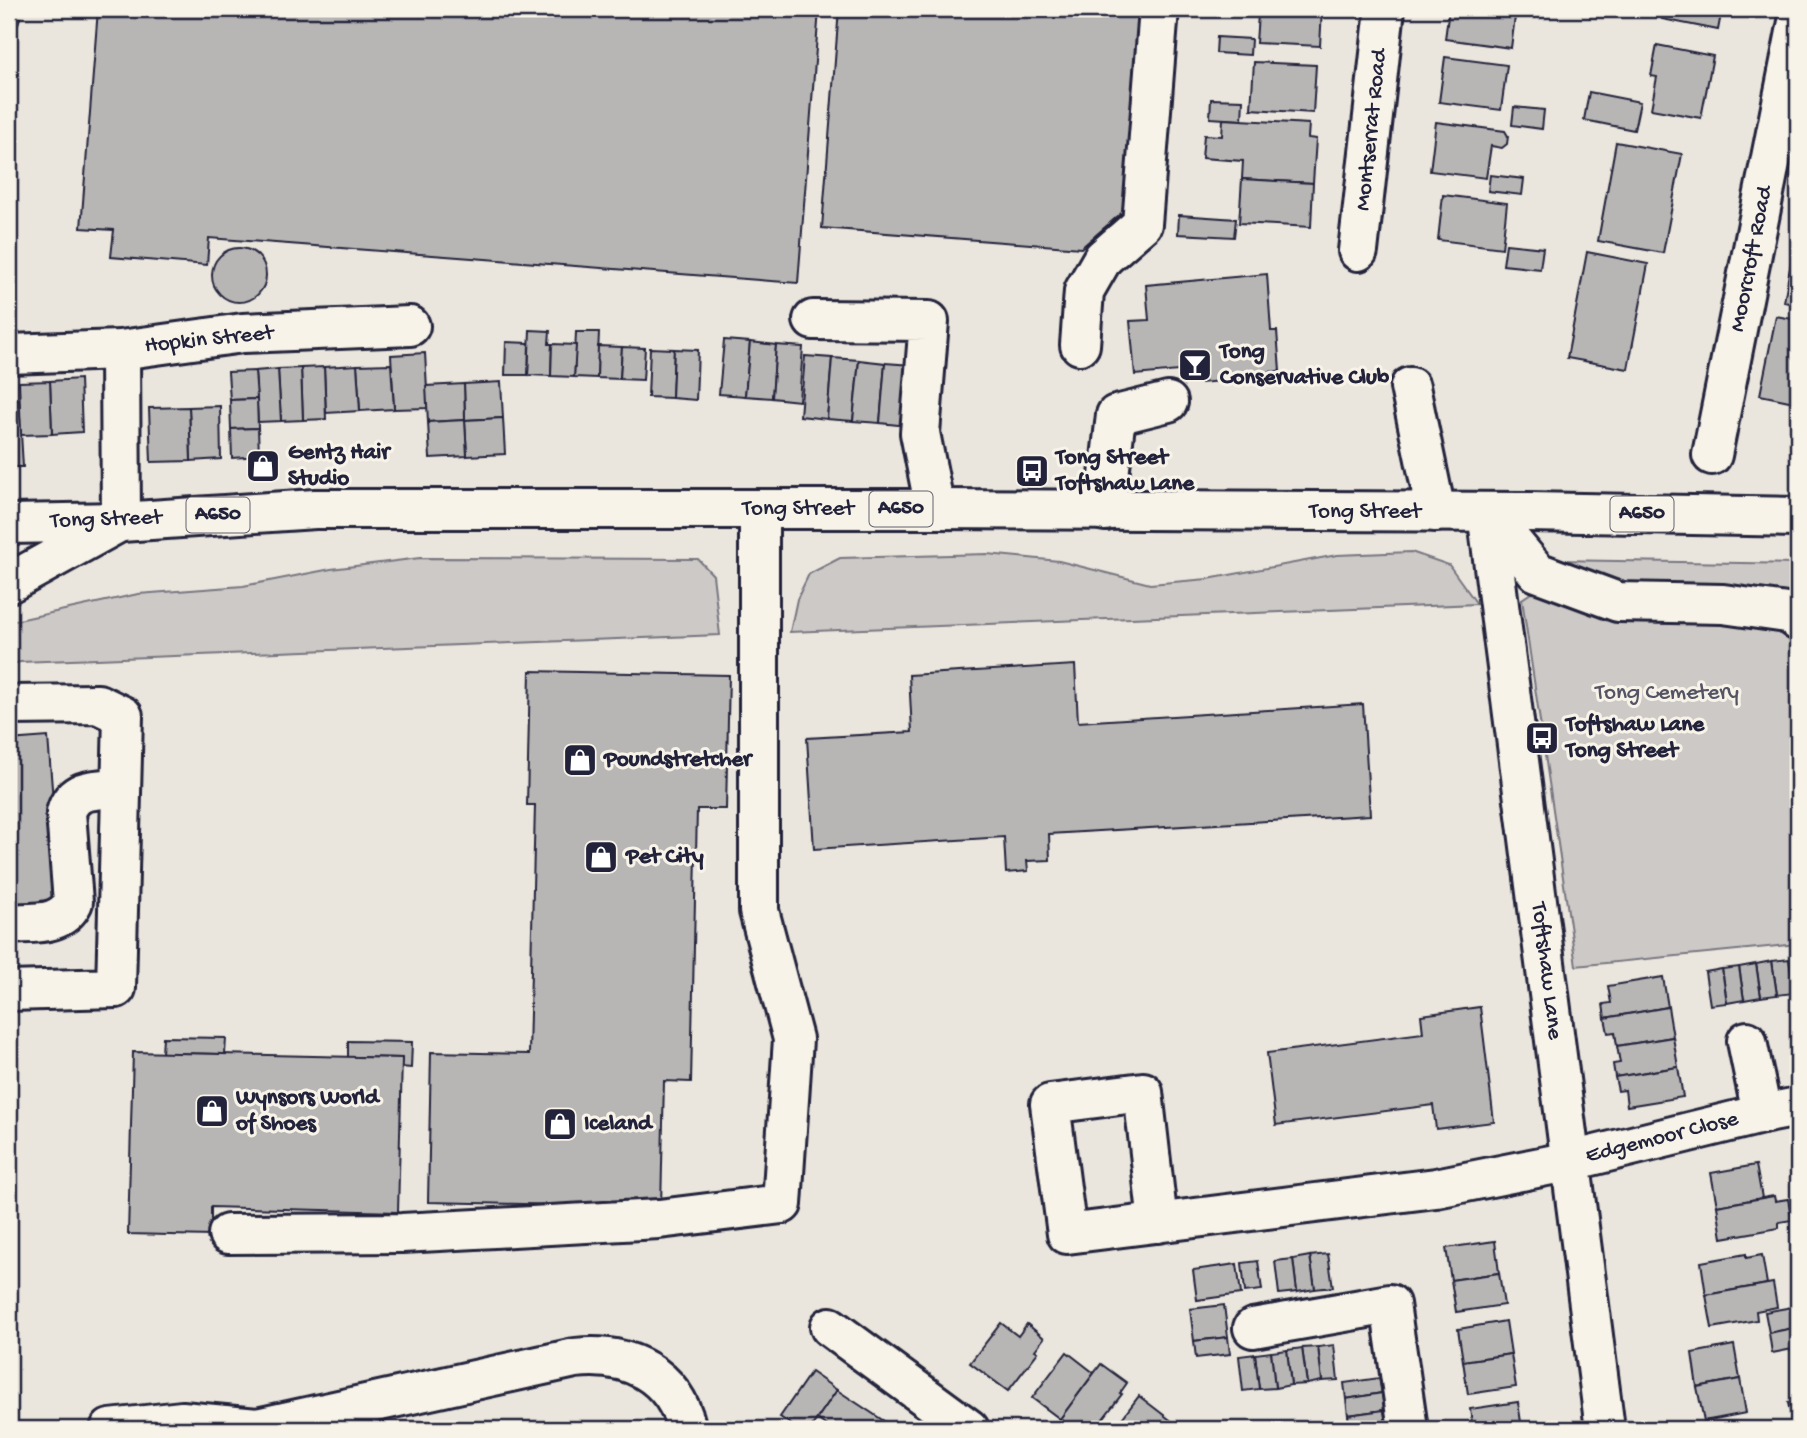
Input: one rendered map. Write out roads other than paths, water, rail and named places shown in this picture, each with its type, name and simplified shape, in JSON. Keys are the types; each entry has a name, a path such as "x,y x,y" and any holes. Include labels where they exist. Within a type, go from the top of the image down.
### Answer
{"main road":[{"path":"1080,345 1084,291 1103,258 1142,224 1158,9"},
{"name":"Montserrat Road","path":"1358,251 1385,9"},
{"name":"Moorcroft Road","path":"1712,455 1788,135 1798,22"},
{"path":"813,320 929,321 920,433 935,509"},
{"name":"Hopkin Street","path":"9,354 120,350 243,333 410,327"},
{"path":"9,583 121,522 120,350"},
{"path":"1409,387 1436,512"},
{"path":"1105,511 1116,415 1168,402"},
{"name":"Tong Street","path":"9,524 121,522 315,509 935,509 1487,512 1798,517"},
{"path":"228,1234 402,1233 659,1219 782,1204 793,1039 759,911 759,509"},
{"path":"1487,512 1537,572 1618,602 1723,604 1787,613 1798,621"},
{"name":"Toftshaw Lane","path":"1487,512 1605,1429"},
{"path":"9,705 98,704 123,716 116,988 9,991"},
{"path":"9,924 57,920 67,913 73,902 68,807 81,792 121,789"},
{"name":"Edgemoor Close","path":"1158,1223 1436,1188 1571,1161 1780,1110 1747,1041"},
{"path":"1252,1328 1390,1304 1408,1429"},
{"path":"831,1327 969,1429"},
{"path":"110,1429 182,1421 257,1428 598,1355 620,1358 642,1367 660,1380 674,1398 687,1429"}],"place":[{"name":"Tong Conservative Club","path":"1195,365"},
{"name":"Gentz Hair Studio","path":"263,466"},
{"name":"Tong Street Toftshaw Lane","path":"1032,471"},
{"name":"Toftshaw Lane Tong Street","path":"1542,738"},
{"name":"Poundstretcher","path":"580,760"},
{"name":"Pet City","path":"601,857"},
{"name":"Wynsors World of Shoes","path":"212,1111"},
{"name":"Iceland","path":"560,1124"}],"park label":[{"name":"Tong Cemetery","path":"1667,693"}]}
